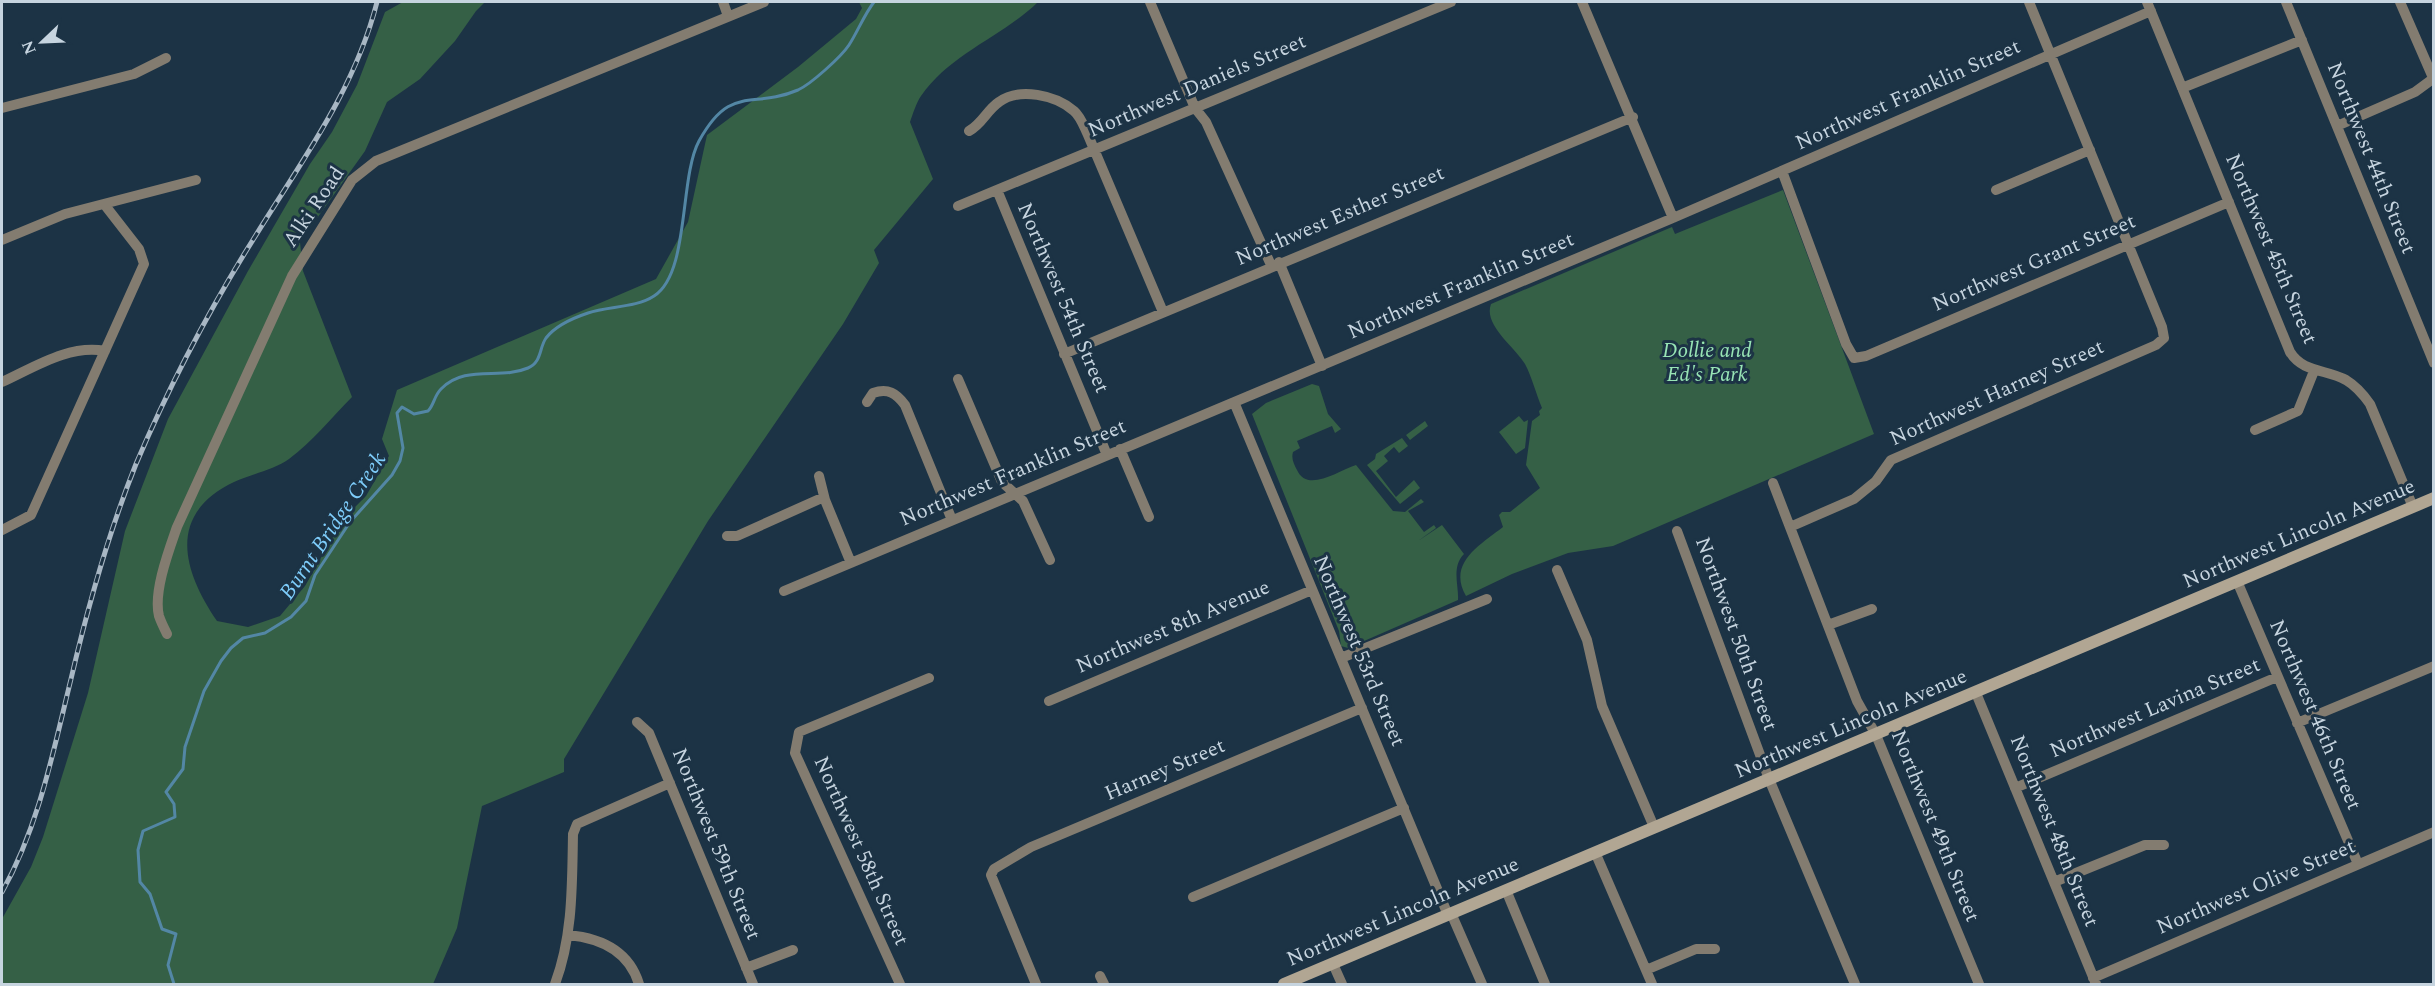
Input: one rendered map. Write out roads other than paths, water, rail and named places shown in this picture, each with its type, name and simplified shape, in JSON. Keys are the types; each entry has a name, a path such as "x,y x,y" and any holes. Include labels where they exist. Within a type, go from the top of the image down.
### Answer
{"street":[{"path":"723,2 728,16"},
{"name":"Alki Road","path":"167,634 159,615 159,603 164,566 177,527 292,276 352,180 376,161 764,2"},
{"path":"1150,2 1195,108 1206,122 1322,366"},
{"name":"Northwest Daniels Street","path":"958,207 1451,2"},
{"path":"1582,2 1633,117 1673,218"},
{"path":"2029,2 2128,244"},
{"name":"Northwest 44th Street","path":"2286,2 2433,363"},
{"path":"2337,126 2415,92 2433,79 2400,2"},
{"name":"Northwest Franklin Street","path":"784,591 1673,218 2050,54 2149,6"},
{"name":"Northwest 45th Street","path":"2149,6 2290,352 2298,362 2314,371 2345,380 2361,391 2370,404 2412,507"},
{"path":"2182,88 2302,40"},
{"path":"2,108 134,74 166,58"},
{"path":"969,131 977,127 997,104 1023,93 1057,101 1075,111 1163,312"},
{"name":"Northwest Esther Street","path":"1064,354 1275,264 1633,117"},
{"path":"1996,190 2090,150"},
{"name":"Northwest Grant Street","path":"1782,171 1846,344 1854,358 1866,356 2229,202"},
{"path":"2,240 65,214 196,180"},
{"name":"Northwest 54th Street","path":"997,190 1107,455"},
{"path":"2,530 31,515 144,264 139,249 104,204"},
{"name":"Northwest Harney Street","path":"1790,527 1854,500 1876,481 1886,465 1894,458 2156,345 2164,338 2163,327 2128,244"},
{"path":"2,382 74,351 91,348 105,351"},
{"path":"2254,430 2298,411 2314,371"},
{"path":"958,379 1002,482 1023,501 1050,560"},
{"path":"867,402 873,393 889,391 896,394 905,405 952,520"},
{"name":"Northwest 53rd Street","path":"1234,402 1404,808 1482,984"},
{"path":"1120,449 1149,517"},
{"path":"819,476 824,497 851,562"},
{"name":"Northwest 49th Street","path":"1773,483 1857,700 1876,735 1979,984"},
{"path":"727,536 737,536 824,497"},
{"name":"Northwest Lincoln Avenue","path":"1284,984 2433,498"},
{"name":"Northwest 50th Street","path":"1677,531 1769,779 1855,984"},
{"path":"1557,570 1587,640 1602,706 1654,828"},
{"name":"Northwest 46th Street","path":"2237,581 2358,864"},
{"name":"Northwest 8th Avenue","path":"1048,700 1312,590"},
{"path":"1341,658 1487,599"},
{"path":"1828,626 1872,609"},
{"path":"2297,723 2433,666"},
{"name":"Northwest Lavina Street","path":"2015,788 2277,677"},
{"name":"Northwest 58th Street","path":"900,984 795,753 799,732 929,678"},
{"name":"Northwest 48th Street","path":"1976,693 2095,981"},
{"name":"Harney Street","path":"1036,984 991,875 994,869 1031,847 1362,708"},
{"name":"Northwest 59th Street","path":"638,722 649,733 753,984"},
{"path":"555,984 568,935 573,834 577,824 670,783"},
{"path":"1193,897 1404,808"},
{"name":"Northwest Olive Street","path":"2095,981 2433,832"},
{"path":"2054,882 2145,845 2164,845"},
{"path":"1595,852 1652,984"},
{"path":"1506,890 1545,984"},
{"path":"568,935 590,937 610,946 625,958 636,974 639,984"},
{"path":"1646,970 1696,949 1715,949"},
{"path":"747,968 793,950"},
{"path":"1333,964 1342,984"}],"waterway":[{"name":"Burnt Bridge Creek","path":"174,984 168,965 176,934 162,929 150,894 140,882 138,850 143,831 175,817 174,804 166,792 183,769 185,747 204,691 221,661 243,638 265,633 291,617 306,601 315,575 350,522 392,475 400,461 403,448 397,413 402,407 414,414 428,411 441,389 450,381 461,377 506,373 528,368 538,359 546,338 565,323 588,313 639,303 654,296 665,284 673,267 679,247 693,157 699,141 711,123 721,111 732,105 743,101 782,96 810,82 845,50 874,2"}],"railway":[{"path":"2,892 26,841 44,788 99,570 136,464 207,318 326,123 355,64 377,2"}],"park label":[{"name":"Dollie and Ed's Park","path":"1707,363"}]}
